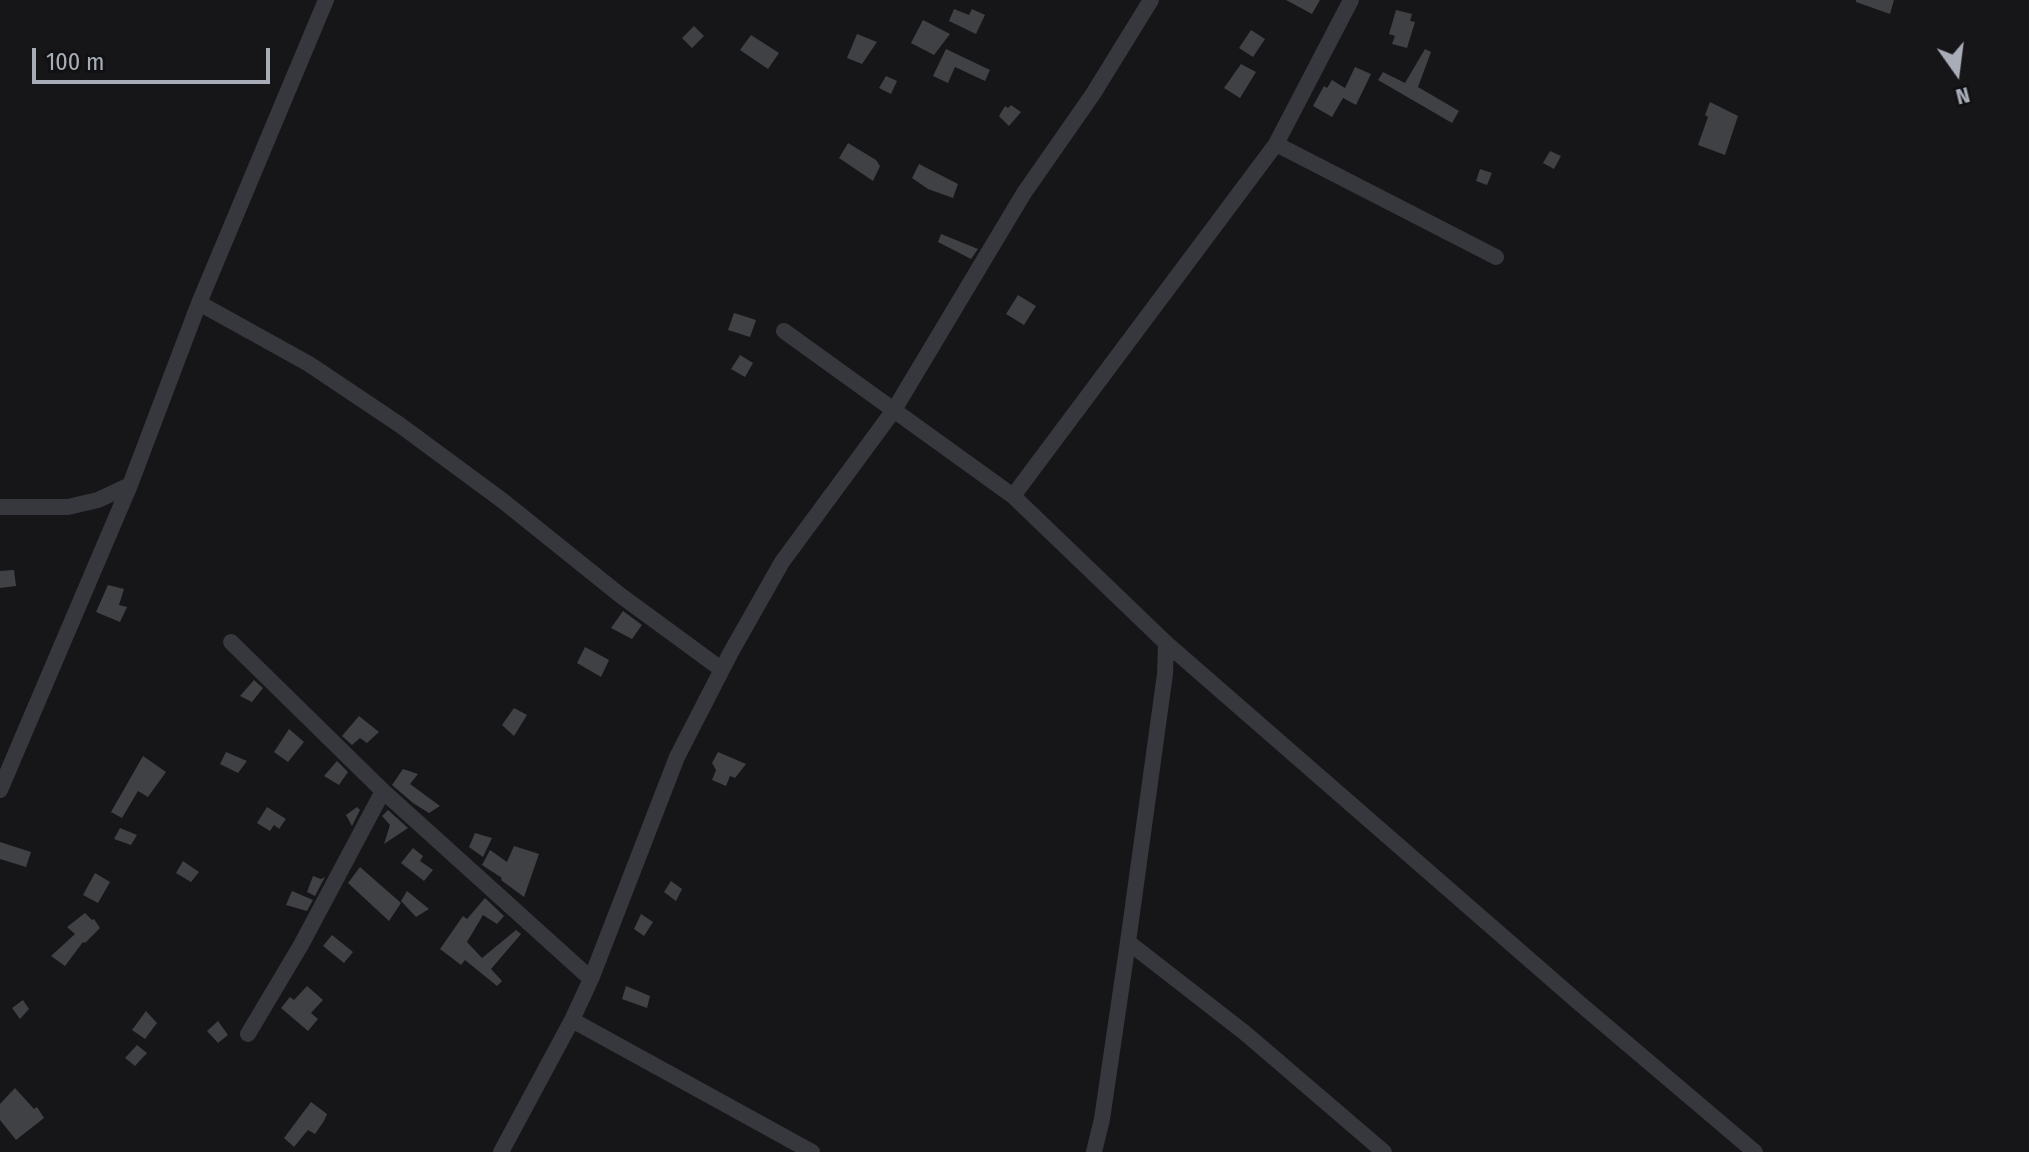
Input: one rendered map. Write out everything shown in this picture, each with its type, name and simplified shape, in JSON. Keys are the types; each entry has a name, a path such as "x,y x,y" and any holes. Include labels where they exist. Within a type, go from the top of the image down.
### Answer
{"street":[{"path":"0,790 130,485 199,303 326,0"},
{"path":"501,1152 591,979 677,757 721,669 782,562 894,410 1024,193 1093,94 1151,0"},
{"path":"1013,496 1276,144 1351,0"},
{"path":"1276,144 1496,257"},
{"path":"199,303 309,364 400,425 721,669"},
{"path":"784,331 1013,496 1166,643 1589,1012 1755,1152"},
{"path":"0,507 68,507 98,500 130,485"},
{"path":"231,642 383,791 591,979"},
{"path":"1094,1152 1102,1119 1128,942 1165,674 1166,643"},
{"path":"248,1034 301,945 383,791"},
{"path":"1128,942 1245,1033 1384,1152"},
{"path":"572,1020 812,1152"}],"building":[{"path":"1286,0 1320,0 1312,14"},
{"path":"1856,0 1894,0 1890,14"},
{"path":"954,9 969,15 972,9 985,15 976,34 949,21"},
{"path":"1396,10 1412,14 1410,21 1415,22 1407,48 1392,44 1395,36 1389,34"},
{"path":"923,20 950,34 934,55 911,43"},
{"path":"694,26 704,36 692,48 682,38"},
{"path":"1251,30 1265,39 1253,57 1239,48"},
{"path":"857,34 877,42 862,64 847,58"},
{"path":"751,35 779,53 768,69 740,50"},
{"path":"946,49 990,70 985,81 955,67 948,83 933,76"},
{"path":"1425,49 1431,52 1418,87 1459,111 1452,123 1378,80 1383,72 1405,83"},
{"path":"1241,64 1256,72 1240,98 1224,88"},
{"path":"1355,67 1371,74 1356,105 1343,98 1332,117 1313,106 1324,86 1327,88 1332,80 1345,88"},
{"path":"886,76 897,81 891,94 879,88"},
{"path":"1710,102 1738,116 1725,155 1698,145"},
{"path":"1011,105 1021,112 1009,126 999,116 1005,106 1008,108"},
{"path":"848,143 876,160 880,166 873,181 839,158"},
{"path":"1550,151 1561,156 1554,169 1543,163"},
{"path":"919,164 958,184 953,198 928,189 912,178"},
{"path":"1480,169 1492,173 1487,185 1476,181"},
{"path":"941,234 978,249 971,259 938,242"},
{"path":"1018,295 1036,306 1024,325 1006,314"},
{"path":"734,313 756,320 750,337 728,330"},
{"path":"740,355 753,363 745,377 731,369"},
{"path":"14,570 16,586 0,588 0,571"},
{"path":"108,585 124,589 119,605 127,607 120,622 96,612"},
{"path":"623,611 642,625 632,639 611,628"},
{"path":"585,647 609,660 601,677 577,663"},
{"path":"254,680 263,688 252,702 240,696"},
{"path":"514,708 527,715 514,736 502,725"},
{"path":"359,716 379,732 367,743 360,738 352,745 342,736"},
{"path":"289,729 304,742 288,762 274,752"},
{"path":"226,752 247,761 238,773 220,764"},
{"path":"718,752 746,764 735,778 730,776 726,786 712,780 716,770 712,763"},
{"path":"143,756 166,772 148,797 138,791 122,818 111,812"},
{"path":"337,761 348,772 339,785 324,776"},
{"path":"403,769 418,774 410,784 440,806 429,813 392,785"},
{"path":"267,807 286,819 279,829 274,825 270,831 257,823"},
{"path":"357,807 360,810 352,826 346,815"},
{"path":"388,810 408,828 384,844 390,825 382,816"},
{"path":"120,828 137,835 131,845 114,839"},
{"path":"475,833 492,838 483,857 469,847"},
{"path":"0,842 31,852 26,867 0,859"},
{"path":"514,846 539,854 524,897 482,865 490,850 507,862"},
{"path":"413,848 423,856 420,861 433,870 424,881 401,863"},
{"path":"183,861 199,872 191,882 176,873"},
{"path":"360,867 401,903 389,921 348,883"},
{"path":"95,873 110,882 98,903 83,895"},
{"path":"313,876 325,877 315,896 307,892"},
{"path":"671,881 682,889 676,901 664,892"},
{"path":"292,891 313,900 307,911 286,905"},
{"path":"407,891 429,909 416,917 401,901"},
{"path":"485,898 504,916 497,924 483,915 467,942 482,958 516,930 521,934 491,969 502,981 497,986 465,960 461,965 440,949 463,916 467,919"},
{"path":"85,913 100,928 83,942 65,966 51,956 75,934 67,927"},
{"path":"641,914 653,922 644,936 634,929"},
{"path":"332,935 353,952 344,963 323,946"},
{"path":"307,986 323,1000 311,1013 318,1019 308,1031 281,1008 290,997 294,1000"},
{"path":"626,986 650,996 647,1008 622,999"},
{"path":"23,1000 29,1009 20,1019 12,1008"},
{"path":"146,1011 157,1023 145,1039 132,1030"},
{"path":"218,1021 228,1035 218,1043 207,1031"},
{"path":"137,1045 147,1053 135,1066 125,1058"},
{"path":"15,1088 34,1109 37,1107 44,1118 16,1140 0,1120 0,1104"},
{"path":"311,1102 327,1114 315,1134 308,1130 294,1147 284,1138"}]}
